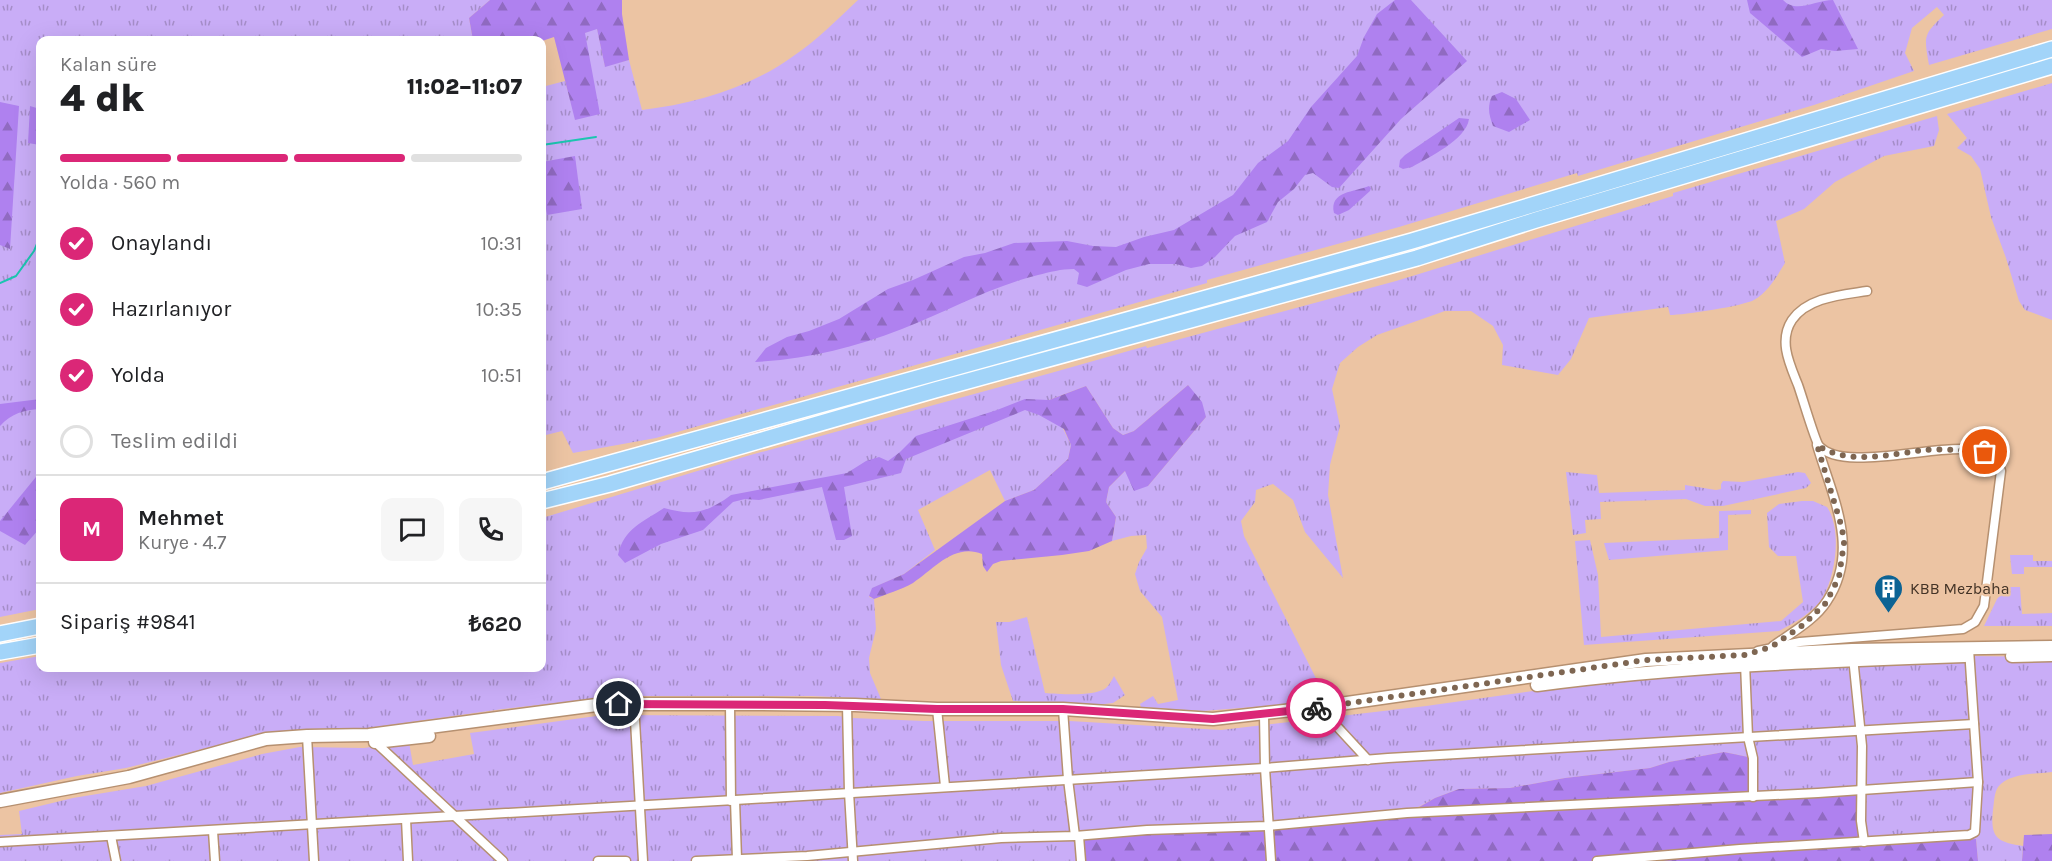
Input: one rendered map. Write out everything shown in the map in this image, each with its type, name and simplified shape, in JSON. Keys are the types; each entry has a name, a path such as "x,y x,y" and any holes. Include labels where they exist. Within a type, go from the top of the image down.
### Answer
{"highway":[{"path":"546,482 1412,241 2052,49"},
{"path":"546,500 610,484 935,390 1417,258 1536,220 2052,66"},
{"path":"0,634 36,627"},
{"path":"0,652 36,646"}],"main road":[{"path":"0,801 129,777 258,741 372,739 577,707 847,709 1063,713 1213,719 1264,718 1646,660 1745,660 2052,647"},
{"path":"1969,652 2052,656"},
{"path":"0,808 144,781 268,747 307,739"}],"street":[{"path":"1753,797 1753,758 1748,737 1745,660 1771,647 1803,625 1826,603 1839,577 1844,543 1842,528 1801,393 1788,361 1785,343 1787,330 1793,318 1826,298 1867,291"},
{"path":"1771,647 1817,640 1963,629 1975,622 1984,606 2001,471 1997,459 1985,452 1968,450 1928,450 1876,457 1846,457 1828,452 1817,445"},
{"path":"1597,861 1740,849 1969,835 1976,832 1978,782 1969,652"},
{"path":"1852,655 1861,730 1861,821 1864,842"},
{"path":"634,707 643,861"},
{"path":"730,708 737,859"},
{"path":"847,709 853,861"},
{"path":"1322,711 1368,760"},
{"path":"937,712 945,786"},
{"path":"1063,713 1068,779 1080,861"},
{"path":"1264,718 1271,861"},
{"path":"0,842 733,800 1974,724"},
{"path":"307,739 314,861"},
{"path":"372,739 503,861"},
{"path":"696,861 807,856 1000,838 1268,826 1407,813 1753,797 1978,782"},
{"path":"406,819 408,861"},
{"path":"213,831 214,861"},
{"path":"111,836 116,861"},
{"path":"598,861 626,861"}],"green space":[{"path":"0,0 490,0 469,18 472,36 36,36 36,610 0,617"},
{"path":"490,0 622,0 629,60 605,67 597,29 585,33 600,114 575,120 554,37 546,40 546,36 472,36 469,18"},
{"path":"858,0 2052,0 2052,29 1929,65 1927,37 1932,27 1944,15 1937,7 1912,28 1905,53 1914,71 1814,105 1578,176 1577,173 1399,227 1207,280 1207,283 656,438 573,453 562,431 546,435 546,86 565,81 576,120 584,33 597,28 605,66 629,60 642,110 701,99 758,78 792,57"},
{"path":"1395,0 1411,0 1467,61 1401,119 1339,188 1332,187 1313,173 1305,175 1294,189 1278,202 1267,222 1235,236 1215,257 1202,266 1191,268 1176,264 1149,264 1126,270 1087,287 1077,284 1079,273 1074,269 1051,272 1003,286 866,342 830,352 755,362 766,348 787,337 839,319 888,289 964,257 985,253 1014,243 1067,241 1093,246 1116,247 1174,230 1233,195 1258,163 1288,141 1311,107 1357,56 1364,37 1377,14"},
{"path":"1747,0 1783,0 1788,4 1800,6 1833,0 1858,49 1835,51 1821,49 1802,57 1750,13"},
{"path":"2052,83 2052,320 2025,310 2019,301 1991,217 1980,169 1971,156 1957,148 1967,138 1947,114"},
{"path":"1502,92 1516,99 1530,120 1509,132 1493,126 1490,115 1489,104 1492,96"},
{"path":"0,102 19,106 10,249 0,245"},
{"path":"30,106 36,108 36,144 28,143"},
{"path":"1937,116 1939,130 1934,146 1884,156 1835,182 1804,209 1776,221 1785,263 1768,288 1754,300 1687,314 1670,315 1668,307 1589,318 1571,359 1558,375 1502,365 1503,345 1493,326 1471,311 1445,311 1377,335 1358,347 1340,363 1332,389 1340,426 1330,465 1328,495 1343,578 1305,532 1293,500 1273,484 1256,490 1255,502 1241,521 1244,536 1326,698 1280,705 1203,711 1141,707 1140,704 1153,696 1158,704 1178,700 1162,617 1140,591 1135,574 1147,548 1146,535 1112,541 1116,517 1106,502 1109,487 1125,471 1148,486 1206,417 1188,385 1134,431 1123,435 1113,428 1086,386 1049,400 1071,445 1068,459 1034,490 1005,501 990,470 918,510 935,550 904,574 873,588 869,597 874,599 876,629 869,658 870,673 881,699 812,696 616,696 368,728 306,729 267,733 126,768 0,793 0,663 36,657 36,672 546,672 546,517 747,456 1146,346 1147,348 1396,281 1673,196 1673,193"},
{"path":"1459,118 1469,119 1466,127 1454,141 1412,167 1403,169 1399,167 1400,160 1405,155"},
{"path":"575,156 582,209 547,215 546,161"},
{"path":"1369,186 1370,191 1349,210 1338,215 1334,213 1333,206 1339,196"},
{"path":"1188,385 1202,402 1206,417 1148,486 1134,491 1125,471 1109,487 1106,502 1116,517 1112,541 1089,551 1001,561 993,564 987,572 983,566 982,554 962,552 945,559 913,583 874,599 869,596 872,588 904,574 1005,501 1034,490 1068,459 1071,445 1064,429 1025,410 906,459 901,473 844,487 852,536 844,540 836,540 822,487 759,500 745,499 733,502 703,530 661,544 625,563 618,555 630,532 664,508 683,512 699,511 714,506 731,495 847,473 866,461 879,457 888,461 916,436 1025,399 1049,400 1086,386 1113,428 1123,435 1134,431"},
{"path":"36,400 36,409 18,413 0,426 0,404"},
{"path":"1566,472 1597,475 1599,493 1685,490 1685,485 1716,490 1721,489 1723,481 1743,482 1798,472 1805,473 1811,483 1806,488 1723,506 1705,506 1686,499 1600,502 1601,519 1585,520 1586,533 1573,535"},
{"path":"36,477 36,533 25,545 0,531 0,521"},
{"path":"1813,501 1827,507 1835,527 1836,552 1828,587 1823,597 1814,608 1797,621 1779,631 1584,645 1575,541 1590,540 1598,575 1601,637 1781,621 1803,602 1796,556 1778,556 1769,547 1767,513 1779,504"},
{"path":"1751,510 1751,514 1728,515 1728,550 1609,560 1604,543 1719,538 1719,511"},
{"path":"2010,555 2033,555 2033,561 2052,561 2052,567 2024,567 2024,574 2012,574"},
{"path":"2008,587 2020,587 2022,614 2052,613 2052,626 1984,626 1997,599"},
{"path":"1027,617 1045,693 1093,693 1106,688 1114,676 1125,695 1113,703 1096,705 1013,701 1001,665 996,622 1009,622"},
{"path":"1970,656 2052,657 2052,772 2009,779 1998,787 1994,798 1992,819 1994,833 2007,843 2023,846 2022,861 1978,861 1976,839 1864,842 1753,797 1753,758 1724,752 1669,762 1650,768 1565,778 1510,788 1459,789 1435,798 1407,813 1078,861 0,861 0,835 22,834 19,811 73,798 146,786 262,754 300,747 364,748 409,742 413,765 474,754 470,733 604,715 838,716 924,721 1070,721 1221,730 1426,706 1689,669"},
{"path":"1724,752 1753,758 1753,797 1861,790 1865,842 1976,839 1978,861 1078,861 1075,836 1407,814 1435,798 1459,789 1510,788 1565,778 1650,768 1669,762"},
{"path":"2052,834 2052,861 2022,861 2024,835"}],"waterway":[{"path":"546,144 596,137"},
{"path":"0,283 16,276 36,246"}],"way so far":[{"path":"1316,708 1646,660 1745,655 1771,647 1803,625 1826,603 1839,577 1844,543 1840,514 1817,445 1828,452 1846,457 1876,457 1928,450 1985,452"}],"place":[{"name":"KBB Mezbaha","path":"1889,614"}],"route":[{"path":"619,704 1063,709 1213,719 1316,708"}]}
